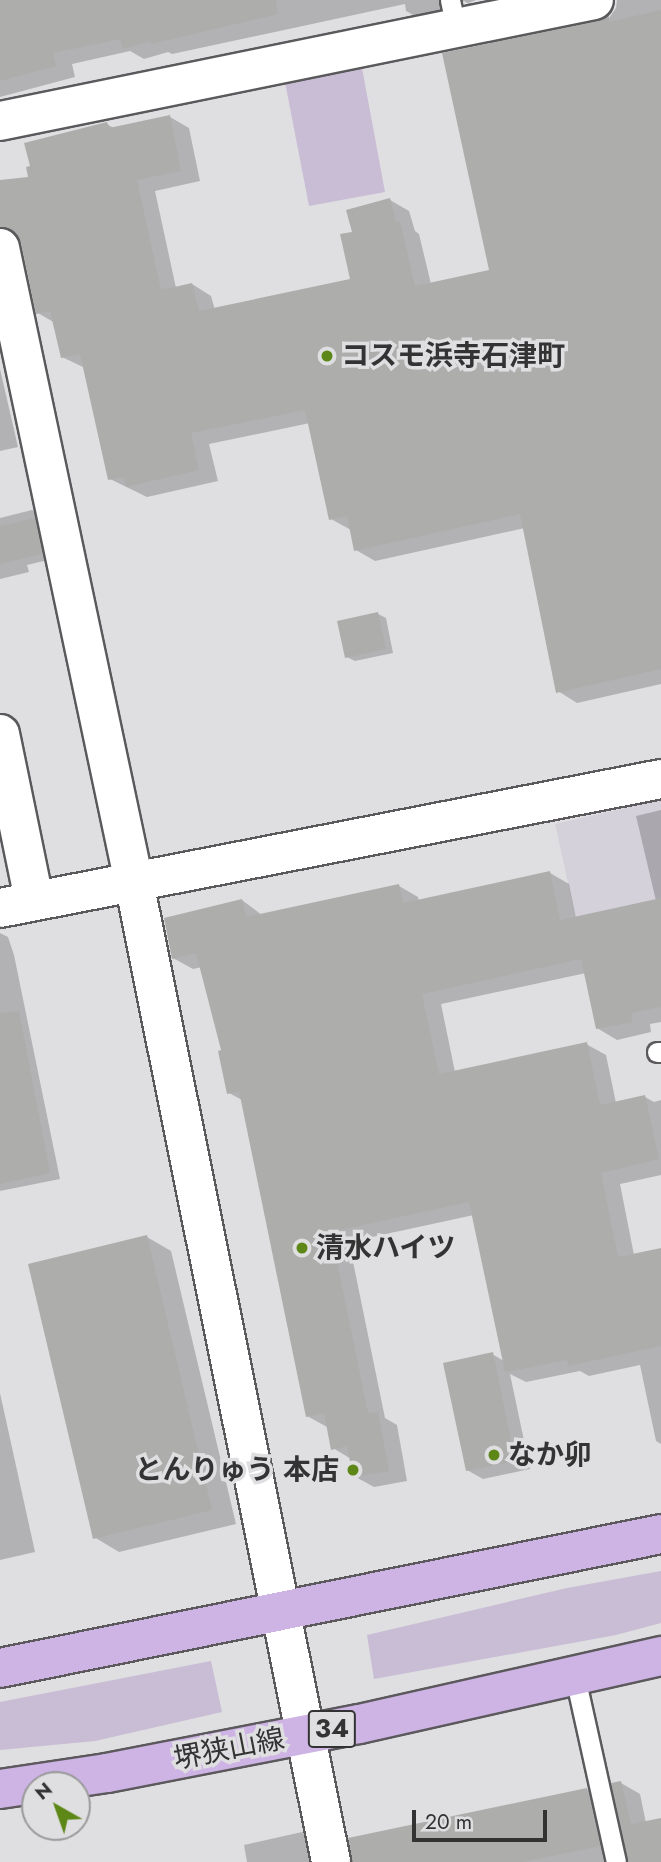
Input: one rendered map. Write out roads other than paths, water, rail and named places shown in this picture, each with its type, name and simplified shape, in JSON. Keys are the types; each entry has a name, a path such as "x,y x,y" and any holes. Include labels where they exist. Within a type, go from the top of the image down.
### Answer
{"main road":[{"path":"0,1668 661,1534"},
{"name":"堺狭山線","path":"0,1789 107,1773 304,1734 661,1656"}],"street":[{"path":"0,121 453,14 594,0"},
{"path":"0,248 134,882 331,1862"},
{"path":"0,734 17,904 661,779"}],"lane":[{"path":"575,1676 616,1862"}],"place":[{"name":"コスモ浜寺石津町","path":"327,356"},
{"name":"清水ハイツ","path":"302,1248"},
{"name":"なか卯","path":"494,1455"},
{"name":"とんりゅう 本店","path":"353,1470"}]}
